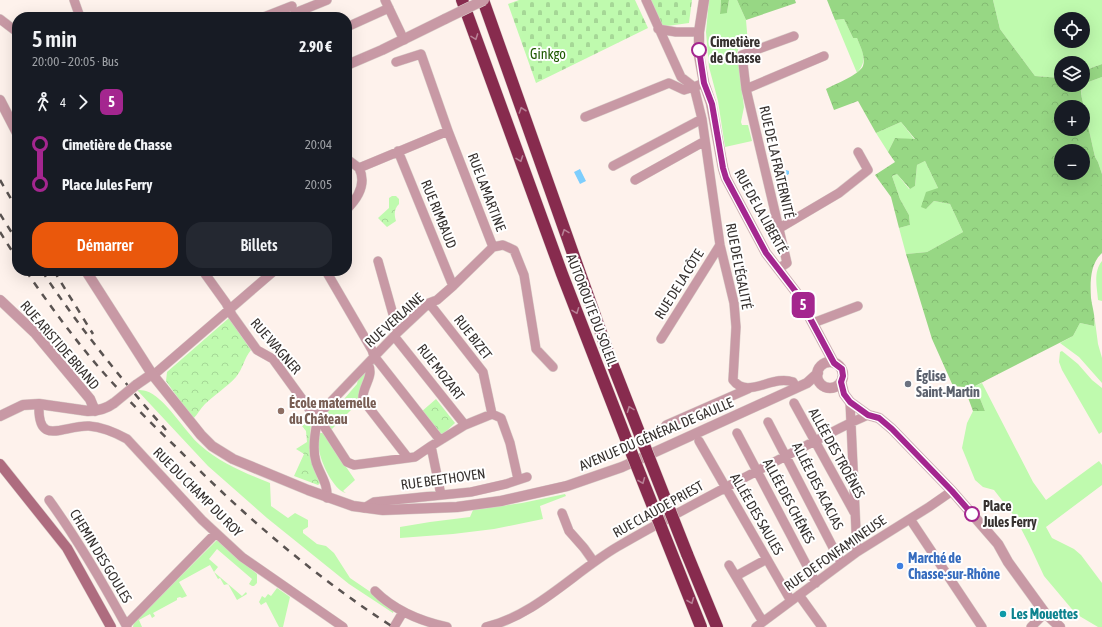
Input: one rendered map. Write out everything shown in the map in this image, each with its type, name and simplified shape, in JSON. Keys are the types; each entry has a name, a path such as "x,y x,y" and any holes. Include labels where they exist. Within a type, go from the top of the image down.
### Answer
{"highway":[{"name":"AUTOROUTE DU SOLEIL","path":"462,0 562,274 701,627"},
{"name":"AUTOROUTE DU SOLEIL","path":"484,0 608,351 717,627"}],"main road":[{"path":"0,465 67,548 111,627"}],"street":[{"path":"74,0 78,12"},
{"path":"282,12 327,0"},
{"path":"352,63 404,40 484,0"},
{"path":"646,0 681,77 694,87"},
{"name":"RUE DE LA LIBERTÉ","path":"704,0 699,32 699,55 704,83 712,104 726,178 766,253 796,292 829,351 830,363"},
{"path":"352,24 387,4 404,40"},
{"path":"0,19 12,28"},
{"path":"658,29 676,32 699,32"},
{"name":"RUE DE LA FRATERNITÉ","path":"778,269 787,263 746,89 742,55 794,36"},
{"name":"RUE LAMARTINE","path":"396,62 421,54 448,130 493,247 503,245 514,250 524,275 536,349 553,367"},
{"path":"746,89 824,56"},
{"path":"585,117 669,83 684,90 704,83"},
{"name":"RUE DE L'ÉGALITÉ","path":"694,87 702,119 720,245 734,303 736,327 733,380 737,386 748,389"},
{"path":"0,100 12,123"},
{"path":"613,166 702,119"},
{"path":"359,168 448,130"},
{"path":"635,180 705,141"},
{"name":"RUE RIMBAUD","path":"398,151 453,286"},
{"path":"778,229 839,193 868,170 858,152"},
{"path":"352,163 359,168 362,176 362,189 352,203"},
{"name":"RUE DE LA CÔTE","path":"661,339 720,245"},
{"name":"RUE VERLAINE","path":"318,417 321,412 396,334 429,303 437,300 453,286 493,247"},
{"path":"378,262 396,334"},
{"name":"AVENUE DU GÉNÉRAL DE GAULLE","path":"89,276 152,374 201,435 218,451 233,459 327,498 364,508 383,510 457,507 501,501 567,486 622,467 807,383 819,379"},
{"name":"RUE WAGNER","path":"207,276 257,350 273,359 310,410 318,417 347,462 354,465 415,457 466,425 492,414"},
{"path":"1,416 23,405 39,404 95,411 103,410 136,385 157,372 268,276"},
{"path":"329,276 372,350 374,356 440,440"},
{"name":"RUE ARISTIDE BRIAND","path":"0,300 15,312 39,338 90,399 95,411"},
{"name":"RUE BIZET","path":"429,303 483,372 492,414"},
{"path":"813,323 858,306"},
{"name":"RUE MOZART","path":"396,334 466,425"},
{"path":"830,363 842,369 843,376 837,385 825,387 819,379 820,368 830,363"},
{"path":"368,364 370,368 370,380 362,395 363,400 408,458"},
{"path":"666,425 748,389 775,381 787,380 793,382 796,388"},
{"path":"837,385 847,398 868,415 879,418 892,429 952,491 998,544 1008,562 1045,613 1060,627"},
{"path":"847,398 850,423 857,552"},
{"name":"ALLÉE DES TROËNES","path":"794,403 855,515"},
{"name":"RUE DU CHAMP DU ROY","path":"39,404 40,420 42,426 48,431 58,432 76,427 90,426 115,433 128,439 216,533 248,561 343,627"},
{"name":"RUE BEETHOVEN","path":"364,508 374,502 471,492 506,484 523,478 501,418 492,414"},
{"name":"RUE CLAUDE PRIEST","path":"486,627 498,624 528,610 594,562 616,548 726,487 814,441 868,415"},
{"path":"318,417 314,455 316,463 324,478 328,492 327,498"},
{"name":"ALLÉE DES ACACIAS","path":"768,422 842,563"},
{"name":"ALLÉE DES CHÊNES","path":"737,433 816,583"},
{"name":"ALLÉE DES SAULES","path":"699,441 767,559 795,598 822,627"},
{"path":"431,446 441,495"},
{"name":"RUE DE FONFAMINEUSE","path":"760,625 857,552 952,491"},
{"name":"CHEMIN DES GOULES","path":"49,500 69,527 126,626"},
{"path":"562,513 569,531 594,562"},
{"path":"910,519 982,627"},
{"path":"126,626 216,533"},
{"path":"736,576 767,559"},
{"path":"729,565 760,625"},
{"path":"375,591 403,612 430,623 447,627"},
{"path":"394,627 403,612"},
{"path":"1031,627 1045,613"}],"green space":[{"name":"Ginkgo","path":"519,0 635,0 648,28 536,83 508,4"},
{"path":"649,0 692,0 689,23 660,27"},
{"path":"709,0 721,0 720,13 727,13 729,0 737,0 746,20 748,44 739,47 737,53 744,107 741,122 742,125 748,125 752,141 725,147 718,101 709,67 706,32"},
{"path":"721,0 729,0 727,13 720,14"},
{"path":"737,0 795,0 796,3 746,20"},
{"path":"827,0 993,0 1000,29 1035,76 1054,77 1054,92 1081,92 1082,100 1054,100 1054,136 1090,136 1090,134 1095,157 1102,174 1102,253 1095,262 1091,280 1094,326 1080,323 1073,336 975,386 985,411 973,411 964,387 953,386 932,339 906,254 927,252 963,232 950,204 934,201 926,209 921,207 926,192 938,188 925,161 917,165 915,186 910,189 897,174 892,176 900,199 909,215 910,225 899,228 891,197 875,175 895,162 888,152 895,138 915,139 901,122 876,133 858,101 834,110 826,89 857,73 864,63 857,38 853,38 844,19 835,20"},
{"path":"993,0 1102,0 1102,64 1090,68 1090,56 1054,56 1054,77 1035,76 1000,29"},
{"path":"844,19 853,38 857,38 863,52 862,64 857,73 835,20"},
{"path":"1102,64 1102,77 1090,81 1090,68"},
{"path":"1102,77 1102,174 1095,157 1090,134 1090,100 1082,100 1081,94 1081,92 1090,92 1090,81"},
{"path":"901,122 915,140 895,138 888,152 876,133"},
{"path":"925,161 938,188 926,209 934,201 950,204 963,232 927,252 906,254 899,228 910,225 909,215 900,199 892,176 897,174 909,189 915,186 917,165"},
{"path":"396,196 399,199 399,204 395,212 396,221 387,227 378,218 389,208 389,198"},
{"path":"1102,261 1102,301 1098,300 1096,280 1097,270"},
{"path":"229,318 251,350 236,377 212,397 193,419 166,381 167,372"},
{"path":"1095,321 1098,344 1102,358 1102,383 1079,357 1060,343 1073,336 1080,323 1094,326"},
{"path":"1062,351 1078,364 1092,380 1102,388 1102,432 1099,434 1062,370 1059,362 1060,352"},
{"path":"367,370 361,400 332,429 331,433 323,416 332,406 338,406 357,384 358,379"},
{"path":"982,383 1033,482 1046,500 1099,461 1102,465 1102,485 1046,527 1052,538 1074,549 1081,555 1102,583 1102,627 1098,627 1076,614 1044,576 1015,517 994,490 983,487 975,480 962,448 967,423 973,411 985,411 975,386"},
{"path":"137,390 143,390 153,394 167,407 200,445 216,457 242,471 270,483 271,506 288,518 295,513 308,520 308,527 303,530 303,533 317,544 326,546 334,553 350,578 394,610 393,613 349,584 267,518 208,466"},
{"path":"436,399 455,423 442,435 439,435 421,412"},
{"path":"311,419 310,446 321,482 318,485 294,476 304,454 296,449 307,442 306,431 302,426"},
{"path":"320,433 323,433 355,480 343,491 346,493 341,491 337,487 328,475 320,454"},
{"path":"565,494 566,496 540,506 543,519 494,529 400,538 400,527 470,517 473,510 522,503"},
{"path":"217,540 257,574 257,583 254,586 249,584 252,579 217,549 209,559 218,567 214,572 210,565 179,582 187,596 177,598 177,600 153,613 155,616 152,618 150,614 139,620 142,627 133,627 134,622"},
{"path":"214,572 228,584 224,585"},
{"path":"228,584 242,596 246,592 247,594 237,600"},
{"path":"277,588 290,597 283,627 279,627 266,602 261,605 259,602 262,596 265,598 268,594 271,596"}],"water":[{"path":"580,169 586,181 580,184 574,172"},
{"path":"786,170 789,171 789,174 778,180 776,176"}],"railway":[{"path":"0,180 12,200"},
{"path":"0,214 12,233"},
{"path":"0,232 12,251"},
{"path":"30,276 71,333 108,378 202,473 254,521 307,566 393,627"},
{"path":"46,276 101,352 166,430"},
{"path":"57,276 93,334"}],"bus line":[{"name":"5","path":"699,50 704,83 712,104 726,178 766,253 796,292 829,351 834,363 842,369 843,376 841,382 844,394 850,402 860,410 868,415 879,418 892,429 972,514"}],"place":[{"name":"Cimetière de Chasse","path":"699,50"},
{"name":"Église Saint-Martin","path":"908,384"},
{"name":"École maternelle du Château","path":"281,411"},
{"name":"Place Jules Ferry","path":"972,514"},
{"name":"Marché de Chasse-sur-Rhône","path":"900,566"},
{"name":"Les Mouettes","path":"1003,614"}]}
